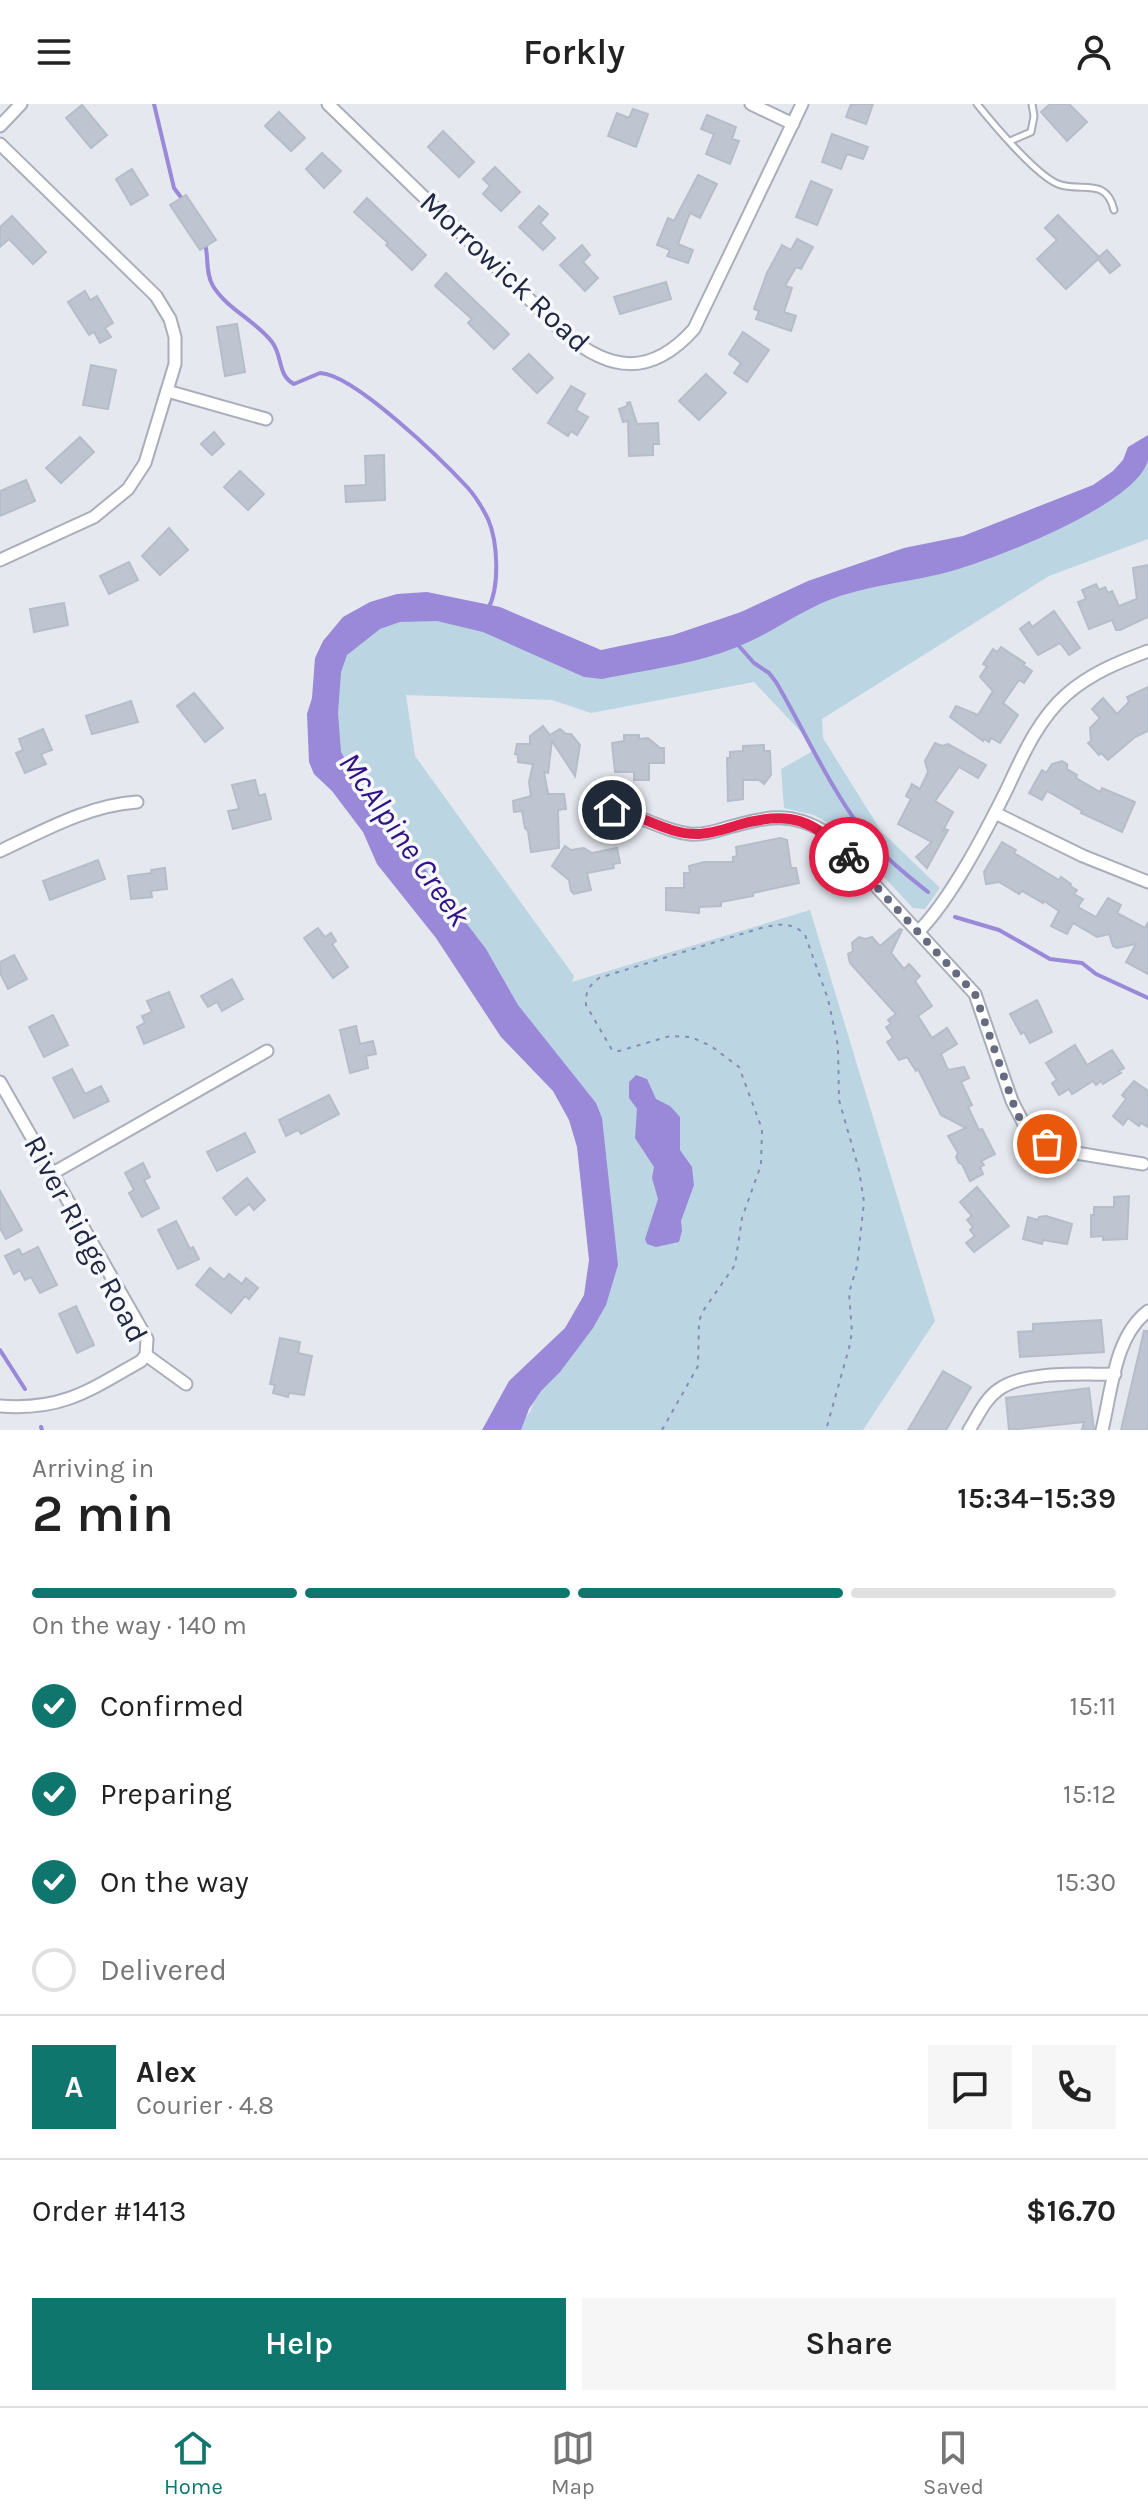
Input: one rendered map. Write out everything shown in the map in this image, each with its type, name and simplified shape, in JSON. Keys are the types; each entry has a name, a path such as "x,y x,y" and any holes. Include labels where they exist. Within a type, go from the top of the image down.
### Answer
{"street":[{"path":"0,126 21,104"},
{"name":"Morrowick Road","path":"328,104 564,333 595,357 623,363 640,363 668,353 694,329 802,104"},
{"path":"751,104 793,124"},
{"path":"0,144 144,282 170,319 176,346 175,364 149,454 128,489 94,517 0,560"},
{"path":"167,391 266,419"},
{"path":"918,932 940,906 995,813 1037,730 1054,707 1100,670 1148,651"},
{"path":"0,851 93,810 137,802"},
{"path":"612,810 637,816 666,829 700,834 768,818 802,820 828,834 975,994 1012,1101 1024,1124 1058,1150 1143,1164"},
{"path":"995,813 1083,856 1148,882"},
{"path":"53,1173 267,1051"},
{"name":"River Ridge Road","path":"0,1082 147,1339 146,1355 186,1384"},
{"path":"1102,1430 1129,1329 1148,1311"},
{"path":"0,1406 21,1408 65,1401 141,1361 146,1355"},
{"path":"969,1430 990,1397 1008,1384 1041,1377 1115,1374"}],"lane":[{"path":"977,104 1020,154 1057,184 1094,187 1106,193 1114,210"},
{"path":"1010,141 1031,132 1034,116 1032,104"}],"path":[{"path":"662,1430 698,1366 699,1321 703,1311 735,1265 742,1218 761,1165 762,1129 739,1067 720,1052 691,1037 681,1036 612,1050 586,1005 586,998 592,983 599,978 761,928 785,924 793,925 805,935 828,999 838,1046 839,1100 859,1170 864,1202 857,1266 849,1293 852,1332 826,1430"}],"shaded area":[{"path":"1148,435 1148,460 1138,477 1119,494 1062,528 952,571 840,596 750,641 704,658 602,679 584,677 483,632 437,621 400,622 380,629 347,655 341,672 338,713 341,752 354,775 377,800 401,837 486,949 518,1005 596,1103 602,1118 618,1265 606,1305 560,1372 541,1391 529,1409 521,1430 482,1430 509,1381 565,1328 584,1295 589,1260 577,1147 569,1120 553,1091 501,1037 436,938 377,864 363,832 332,791 314,774 309,762 307,714 312,698 315,658 323,641 343,617 370,602 397,594 427,592 500,607 601,650 673,635 741,612 808,581 904,548 963,536 1093,485 1113,471 1123,460 1128,447"},
{"path":"1148,455 1148,539 1049,576 822,719 823,738 881,831 940,888 925,909 913,908 840,830 814,815 784,808 781,769 813,751 802,733 754,682 591,713 552,700 406,695 415,756 574,976 572,982 810,910 935,1321 863,1430 517,1430 531,1410 546,1365 594,1303 593,1147 330,761 328,689 358,633 441,603 618,671 1000,536"},
{"path":"636,1075 647,1079 656,1099 670,1106 680,1117 680,1150 692,1167 694,1185 681,1221 679,1242 656,1247 647,1244 645,1239 658,1199 652,1178 654,1167 635,1138 637,1109 629,1098 629,1082"}],"building":[{"path":"851,104 873,104 866,124 846,117"},
{"path":"1050,104 1069,104 1087,122 1067,141 1041,112"},
{"path":"82,105 107,135 91,148 66,118"},
{"path":"633,109 648,114 636,147 608,136 617,113 629,118"},
{"path":"279,112 305,138 291,151 265,126"},
{"path":"707,115 736,127 732,139 739,141 730,164 706,154 714,134 701,129"},
{"path":"443,131 474,162 459,177 428,147"},
{"path":"832,134 868,147 863,159 847,154 841,169 822,162"},
{"path":"322,153 341,171 324,188 306,169"},
{"path":"495,167 520,192 501,211 483,194 490,186 483,179"},
{"path":"132,169 148,195 131,205 116,179"},
{"path":"698,175 717,184 700,218 690,213 678,244 693,250 688,263 667,256 670,250 657,245 668,218 674,221"},
{"path":"811,181 832,190 817,225 796,217"},
{"path":"186,195 216,240 200,250 170,205"},
{"path":"367,198 426,255 412,270 354,212"},
{"path":"539,206 548,214 540,223 555,238 543,250 519,227"},
{"path":"1058,215 1099,257 1107,250 1120,265 1110,273 1098,259 1066,289 1037,259 1057,240 1045,228"},
{"path":"12,216 46,252 33,264 9,239 0,247 0,227"},
{"path":"797,239 813,247 801,269 796,267 785,286 792,288 784,312 796,316 791,331 756,319 759,311 754,309 767,273 782,245 791,250"},
{"path":"582,245 590,255 583,262 598,278 585,291 560,265"},
{"path":"446,273 509,334 494,349 468,323 472,319 435,286"},
{"path":"666,282 671,299 620,314 614,297"},
{"path":"85,291 90,300 97,296 113,323 105,328 111,337 100,343 94,332 89,335 68,302"},
{"path":"237,324 245,372 225,376 217,327"},
{"path":"743,332 769,350 747,382 734,373 741,363 729,354"},
{"path":"529,354 553,378 537,393 513,369"},
{"path":"91,365 116,370 108,409 83,405"},
{"path":"706,374 726,393 699,420 679,401"},
{"path":"571,386 585,394 576,410 588,417 577,435 571,431 568,436 548,423"},
{"path":"630,402 637,424 658,423 659,444 653,444 653,455 629,456 628,421 623,422 619,409"},
{"path":"214,432 224,444 212,455 201,444"},
{"path":"80,437 94,452 61,483 46,468"},
{"path":"384,455 385,500 346,502 345,486 366,485 365,456"},
{"path":"240,471 264,494 248,510 224,487"},
{"path":"26,480 35,501 0,516 0,491"},
{"path":"169,528 188,550 160,575 142,556"},
{"path":"129,562 138,580 109,594 100,576"},
{"path":"1148,565 1148,617 1120,630 1116,630 1112,620 1089,629 1078,602 1086,599 1082,590 1096,584 1099,590 1105,587 1108,593 1112,591 1119,606 1137,599 1133,568"},
{"path":"64,603 68,625 34,632 30,609"},
{"path":"1054,611 1080,648 1069,655 1060,643 1038,655 1020,629 1029,622 1032,627"},
{"path":"1001,647 1032,671 1024,683 1019,680 1003,703 1018,715 1000,743 991,738 989,742 983,741 950,717 956,706 978,715 993,691 980,677 987,666 983,664 993,649 997,652"},
{"path":"1148,687 1148,731 1135,737 1108,760 1101,753 1099,755 1088,743 1091,741 1090,728 1100,718 1092,709 1103,698 1117,714 1129,702 1127,697"},
{"path":"194,693 223,728 205,742 177,706"},
{"path":"131,701 138,722 92,734 86,716"},
{"path":"543,726 550,735 560,729 571,734 580,745 575,776 552,741 548,773 544,772 548,794 564,794 566,809 558,810 559,848 531,852 522,811 514,812 513,801 531,796 529,782 533,764 518,762 518,755 515,754 517,744 530,744 530,736"},
{"path":"43,729 52,750 41,754 46,764 25,773 16,753 23,750 19,739"},
{"path":"624,735 639,735 639,739 648,738 664,748 664,763 649,763 649,780 634,780 634,772 615,772 612,743 624,741"},
{"path":"935,743 942,746 948,744 986,765 978,778 959,767 935,801 953,812 942,832 948,830 927,868 916,857 932,842 898,824 911,799 906,796 912,784 920,789 928,772 925,761"},
{"path":"764,745 764,751 770,751 771,775 764,784 759,780 743,780 743,799 728,801 727,758 730,758 730,752 743,751 743,746"},
{"path":"1062,761 1067,764 1067,769 1077,775 1076,778 1100,792 1102,788 1135,802 1122,832 1081,813 1047,791 1042,800 1029,793 1042,770 1046,773 1052,764"},
{"path":"255,780 259,796 265,794 271,819 233,829 228,811 239,809 232,785"},
{"path":"780,838 787,840 791,868 796,868 799,883 721,902 721,906 699,907 699,913 666,910 666,888 684,888 684,873 690,873 689,866 704,862 733,862 733,857 737,856 736,847"},
{"path":"1002,842 1016,850 1014,853 1071,884 1077,890 1074,894 1083,899 1078,907 1096,917 1108,898 1121,905 1117,913 1145,928 1148,922 1148,974 1126,962 1136,944 1117,948 1113,946 1109,934 1097,937 1073,923 1067,934 1051,926 1059,911 1044,901 1022,891 1019,894 999,882 986,884 984,872"},
{"path":"565,846 571,850 584,848 592,853 617,848 620,863 613,864 614,868 587,873 591,890 574,894 569,880 552,866"},
{"path":"98,860 105,879 50,900 43,881"},
{"path":"165,868 167,889 151,891 152,897 131,899 128,876"},
{"path":"318,928 325,937 331,933 336,941 332,944 348,967 333,978 304,938"},
{"path":"900,929 891,953 904,969 909,964 920,976 915,981 932,1006 918,1016 932,1038 947,1028 957,1044 941,1054 948,1070 964,1067 969,1078 961,1082 972,1105 968,1107 995,1154 981,1161 983,1174 970,1181 948,1136 966,1128 941,1115 918,1069 916,1071 907,1057 899,1060 887,1042 893,1038 886,1027 891,1024 888,1020 896,1014 850,963 848,954 853,951 852,943 859,937 872,937 880,946"},
{"path":"14,955 27,979 8,989 0,973 0,962"},
{"path":"232,979 243,999 222,1011 217,1002 208,1007 201,996"},
{"path":"169,992 184,1027 144,1044 137,1027 145,1023 142,1016 152,1012 147,1001"},
{"path":"1037,1000 1052,1032 1030,1043 1010,1014"},
{"path":"53,1015 68,1045 44,1057 29,1027"},
{"path":"356,1026 360,1044 373,1041 376,1054 366,1056 368,1068 350,1073 340,1030"},
{"path":"1075,1045 1087,1065 1112,1050 1124,1068 1103,1084 1101,1081 1096,1085 1093,1081 1072,1094 1069,1089 1059,1095 1052,1083 1057,1080 1046,1063"},
{"path":"72,1069 85,1094 101,1086 109,1101 74,1118 53,1078"},
{"path":"1134,1081 1148,1091 1148,1127 1141,1123 1139,1126 1128,1118 1123,1125 1113,1116 1126,1099 1122,1095"},
{"path":"329,1095 339,1114 301,1134 298,1130 286,1136 279,1120"},
{"path":"245,1133 255,1152 217,1171 207,1152"},
{"path":"143,1163 150,1177 144,1180 159,1208 142,1217 129,1193 134,1190 125,1173"},
{"path":"247,1178 265,1200 254,1210 249,1204 236,1215 223,1198"},
{"path":"977,1187 1009,1226 974,1252 966,1243 975,1236 967,1220 972,1216 960,1202"},
{"path":"0,1191 22,1230 6,1239 0,1228"},
{"path":"1129,1196 1127,1239 1091,1237 1094,1207 1114,1207 1114,1197"},
{"path":"1046,1216 1072,1224 1067,1244 1043,1240 1042,1244 1023,1239 1028,1217 1038,1220"},
{"path":"176,1221 190,1249 193,1247 199,1259 178,1269 158,1230"},
{"path":"38,1247 57,1285 40,1293 31,1277 25,1280 20,1270 14,1274 5,1256 19,1249 22,1255"},
{"path":"210,1268 224,1280 229,1274 242,1284 246,1278 258,1288 249,1299 245,1296 231,1313 196,1285"},
{"path":"76,1306 94,1345 77,1353 59,1314"},
{"path":"1101,1320 1104,1352 1020,1357 1018,1332 1033,1331 1033,1324"},
{"path":"1144,1331 1148,1331 1148,1430 1121,1430"},
{"path":"280,1338 300,1342 298,1353 312,1356 304,1395 289,1393 288,1397 273,1393 275,1385 270,1384"},
{"path":"943,1371 971,1387 946,1430 908,1430"},
{"path":"1089,1388 1094,1430 1082,1430 1084,1422 1009,1430 1006,1398"}],"waterway":[{"path":"154,104 174,188 183,200"},
{"path":"205,244 213,286 226,302 272,342 289,380 294,384 320,373 354,388 419,440 471,492 488,519 494,540 496,577 488,609"},
{"path":"738,645 776,682 826,774 860,827 883,854 928,892"},
{"path":"955,917 999,930 1050,959 1082,963 1096,974 1148,998"},
{"path":"0,1350 25,1389"}],"way so far":[{"path":"849,857 975,994 1017,1114 1047,1144"}],"route":[{"path":"612,810 677,832 700,834 756,820 779,817 802,820 828,834 849,857"}],"water label":[{"name":"McAlpine Creek","path":"405,839"}]}
